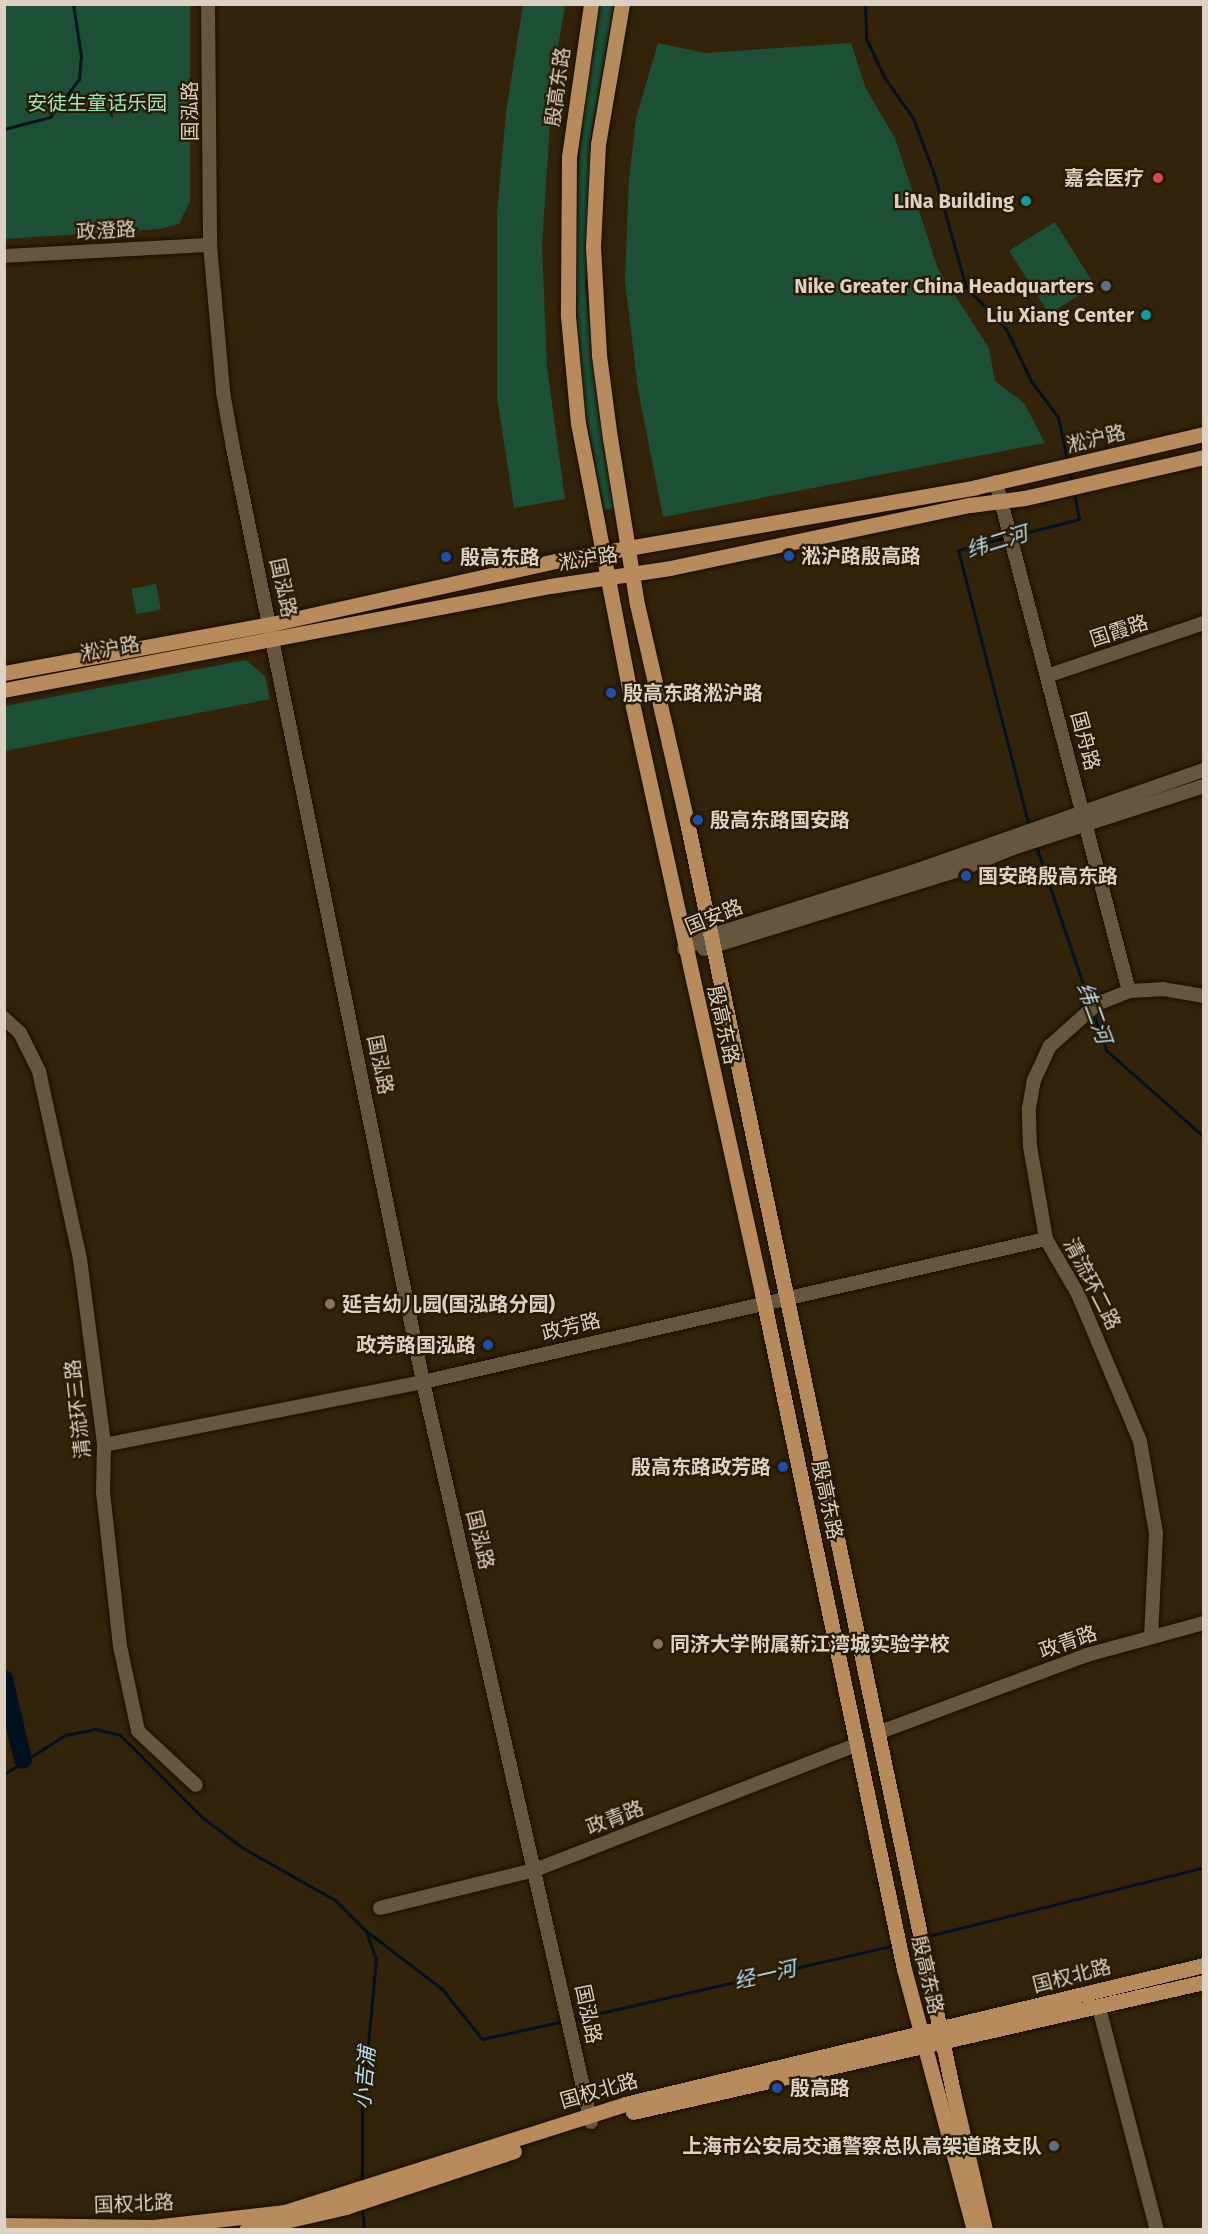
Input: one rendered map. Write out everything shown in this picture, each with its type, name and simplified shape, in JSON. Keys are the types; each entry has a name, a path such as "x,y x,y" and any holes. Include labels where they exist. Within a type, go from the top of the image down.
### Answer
{"main road":[{"name":"殷高东路","path":"591,4 569,157 566,255 578,423 607,577 684,949 765,1305 892,1914 921,2041"},
{"name":"殷高东路","path":"622,4 598,144 592,247 599,355 637,604 880,1732 943,2036"},
{"name":"淞沪路","path":"4,673 271,624 603,553 996,482 1203,434"},
{"name":"淞沪路","path":"4,690 634,573 1090,485 1203,457"},
{"name":"国权北路","path":"246,2229 380,2191 590,2118 943,2036 1203,1965"},
{"name":"国权北路","path":"943,2036 1099,2008 1203,1982"},
{"path":"943,2036 985,2229"},
{"path":"921,2041 974,2229"},
{"name":"国权北路","path":"5,2227 164,2226 285,2212 345,2202"}],"street":[{"name":"国泓路","path":"208,4 210,245 225,403 423,1382 562,1985 590,2118"},
{"name":"政澄路","path":"4,256 210,245"},
{"path":"996,482 1000,502"},
{"name":"国舟路","path":"1000,502 1088,824 1129,992"},
{"name":"国霞路","path":"1047,676 1203,623"},
{"name":"国安路","path":"684,949 711,942 912,872 1012,842 1054,827 1084,809 1203,770"},
{"name":"国安路","path":"1054,827 1088,824 1203,786"},
{"name":"清流环二路","path":"1151,1637 1156,1533 1140,1441 1078,1294 1046,1239 1030,1146 1029,1108 1034,1080 1050,1046 1097,1004 1129,992 1163,988 1203,996"},
{"name":"清流环三路","path":"4,1018 32,1053 47,1099 80,1259 104,1445 103,1492 120,1646 138,1731 196,1785"},
{"name":"政芳路","path":"104,1445 423,1382 1046,1239"},
{"name":"政青路","path":"880,1732 1087,1655 1203,1623"},
{"name":"政青路","path":"380,1908 535,1870 858,1744"},
{"path":"1099,2008 1156,2229"}],"green space":[{"name":"安徒生童话乐园","path":"5,4 190,5 190,201 179,224 159,229 5,239"},
{"path":"523,5 565,5 553,78 542,245 547,367 565,499 514,508 497,397 497,215 506,112"},
{"path":"600,5 614,5 591,133 585,287 604,453 616,508 604,510 583,398 576,297 578,176 587,77"},
{"path":"658,43 705,53 851,43 866,89 895,138 938,269 989,348 995,381 1024,403 1045,443 663,517 638,389 625,281 629,179 636,118"},
{"path":"1055,222 1095,286 1049,314 1009,251"},
{"path":"156,584 161,610 136,614 131,589"},
{"path":"246,660 265,676 270,699 5,751 5,706"}],"waterway":[{"path":"4,129 50,117 79,79 81,56 73,4"},
{"name":"纬二河","path":"865,4 866,38 884,77 913,118 934,174 966,287 1006,329 1031,381 1058,417 1067,460"},
{"name":"纬二河","path":"1069,469 1072,483"},
{"name":"纬二河","path":"1013,536 1079,519 1074,493"},
{"name":"纬二河","path":"1007,537 958,550 1029,826"},
{"name":"纬二河","path":"1036,846 1090,1005"},
{"name":"纬二河","path":"1093,1014 1106,1050 1204,1137"},
{"path":"4,1679 23,1760"},
{"path":"4,1774 65,1735 95,1729 120,1735 203,1818 243,1848 335,1900 365,1930 442,1989 482,2039 564,2021"},
{"name":"经一河","path":"924,1937 1204,1867"},
{"name":"小吉浦","path":"362,2183 362,2107 376,1959 366,1931"},
{"name":"经一河","path":"570,2020 894,1945"},
{"name":"小吉浦","path":"362,2207 364,2230"}],"place":[{"name":"嘉会医疗","path":"1158,178"},
{"name":"LiNa Building","path":"1026,201"},
{"name":"Nike Greater China Headquarters","path":"1106,286"},
{"name":"Liu Xiang Center","path":"1146,315"},
{"name":"淞沪路殷高路","path":"789,556"},
{"name":"殷高东路","path":"446,557"},
{"name":"殷高东路淞沪路","path":"611,693"},
{"name":"殷高东路国安路","path":"698,820"},
{"name":"国安路殷高东路","path":"966,876"},
{"name":"延吉幼儿园(国泓路分园)","path":"330,1304"},
{"name":"政芳路国泓路","path":"488,1345"},
{"name":"殷高东路政芳路","path":"783,1467"},
{"name":"同济大学附属新江湾城实验学校","path":"658,1644"},
{"name":"殷高路","path":"777,2088"},
{"name":"上海市公安局交通警察总队高架道路支队","path":"1054,2146"}]}
